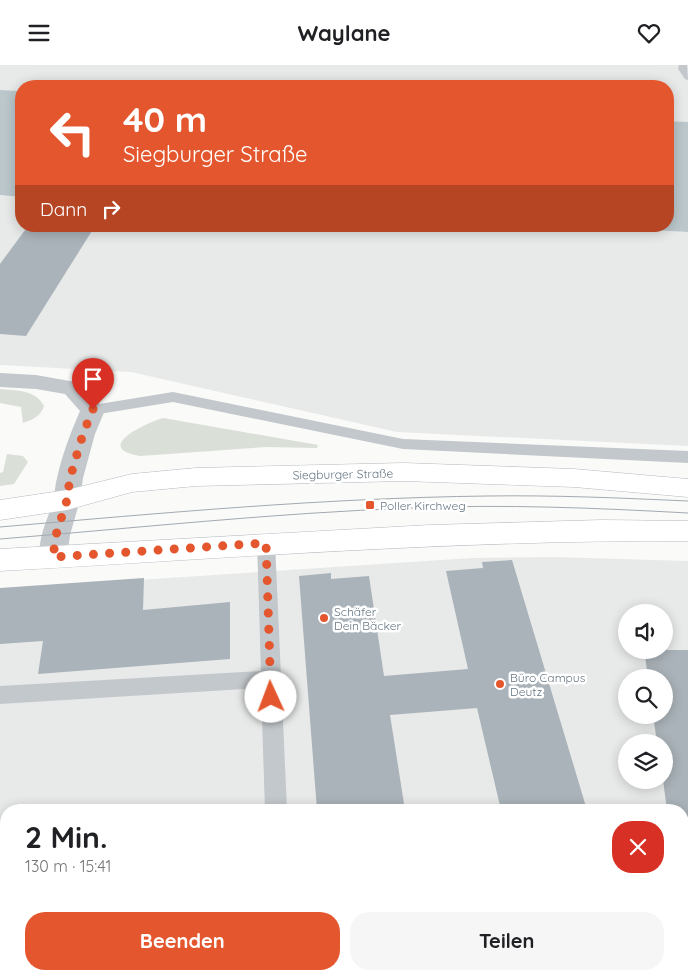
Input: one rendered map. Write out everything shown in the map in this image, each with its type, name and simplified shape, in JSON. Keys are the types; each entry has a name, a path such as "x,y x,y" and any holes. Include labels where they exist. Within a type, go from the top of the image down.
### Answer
{"main road":[{"name":"Siegburger Straße","path":"0,510 67,500 132,483 163,479 394,473 574,478 688,487"},
{"path":"0,560 266,543 545,530 688,531"}],"street":[{"path":"0,380 36,382 73,388 93,409 83,434 70,478 67,500 56,535 53,557"}],"lane":[{"path":"683,65 682,69 688,77"},
{"path":"93,409 173,397 403,444 688,457"},
{"path":"266,543 276,804"},
{"path":"0,695 270,679"}],"shaded area":[{"path":"0,65 688,65 688,122 674,121 674,80 15,80 15,91 0,90"},
{"path":"0,90 15,91 15,196 0,195"},
{"path":"674,121 688,122 688,232 674,231"},
{"path":"0,195 15,196 15,232 688,232 688,446 397,432 131,372 0,365"},
{"path":"0,389 25,392 36,396 44,406 43,409 36,417 23,423 21,407 0,403"},
{"path":"163,418 318,445 317,448 266,447 140,456 127,452 121,447 122,442 127,436 145,425"},
{"path":"7,454 23,456 28,462 14,484 0,486 0,473 3,472"},
{"path":"554,557 688,561 688,804 0,804 0,589 472,558"}],"building":[{"path":"24,232 91,232 26,336 0,334 0,264"},
{"name":"Büro Campus Deutz","path":"512,560 585,804 500,804 477,708 390,715 404,804 317,804 299,576 331,573 331,579 369,576 384,676 468,669 446,571 483,568 482,562"},
{"path":"144,578 143,610 230,602 230,659 38,674 43,641 0,644 0,588"},
{"path":"673,650 688,650 688,804 666,804 664,789 673,789 673,734 656,734 654,724 673,724 673,669 647,669 645,659 673,659"}],"tram line":[{"path":"0,527 244,507 426,497 537,496 688,501"},
{"path":"0,539 257,517 412,508 550,507 688,513"}],"place":[{"name":"Poller Kirchweg","path":"370,505"},
{"name":"Schäfer Dein Bäcker","path":"324,618"},
{"name":"Büro Campus Deutz","path":"500,684"}],"route":[{"path":"93,409 83,434 70,478 67,500 56,535 53,557 266,543 271,697"}]}
